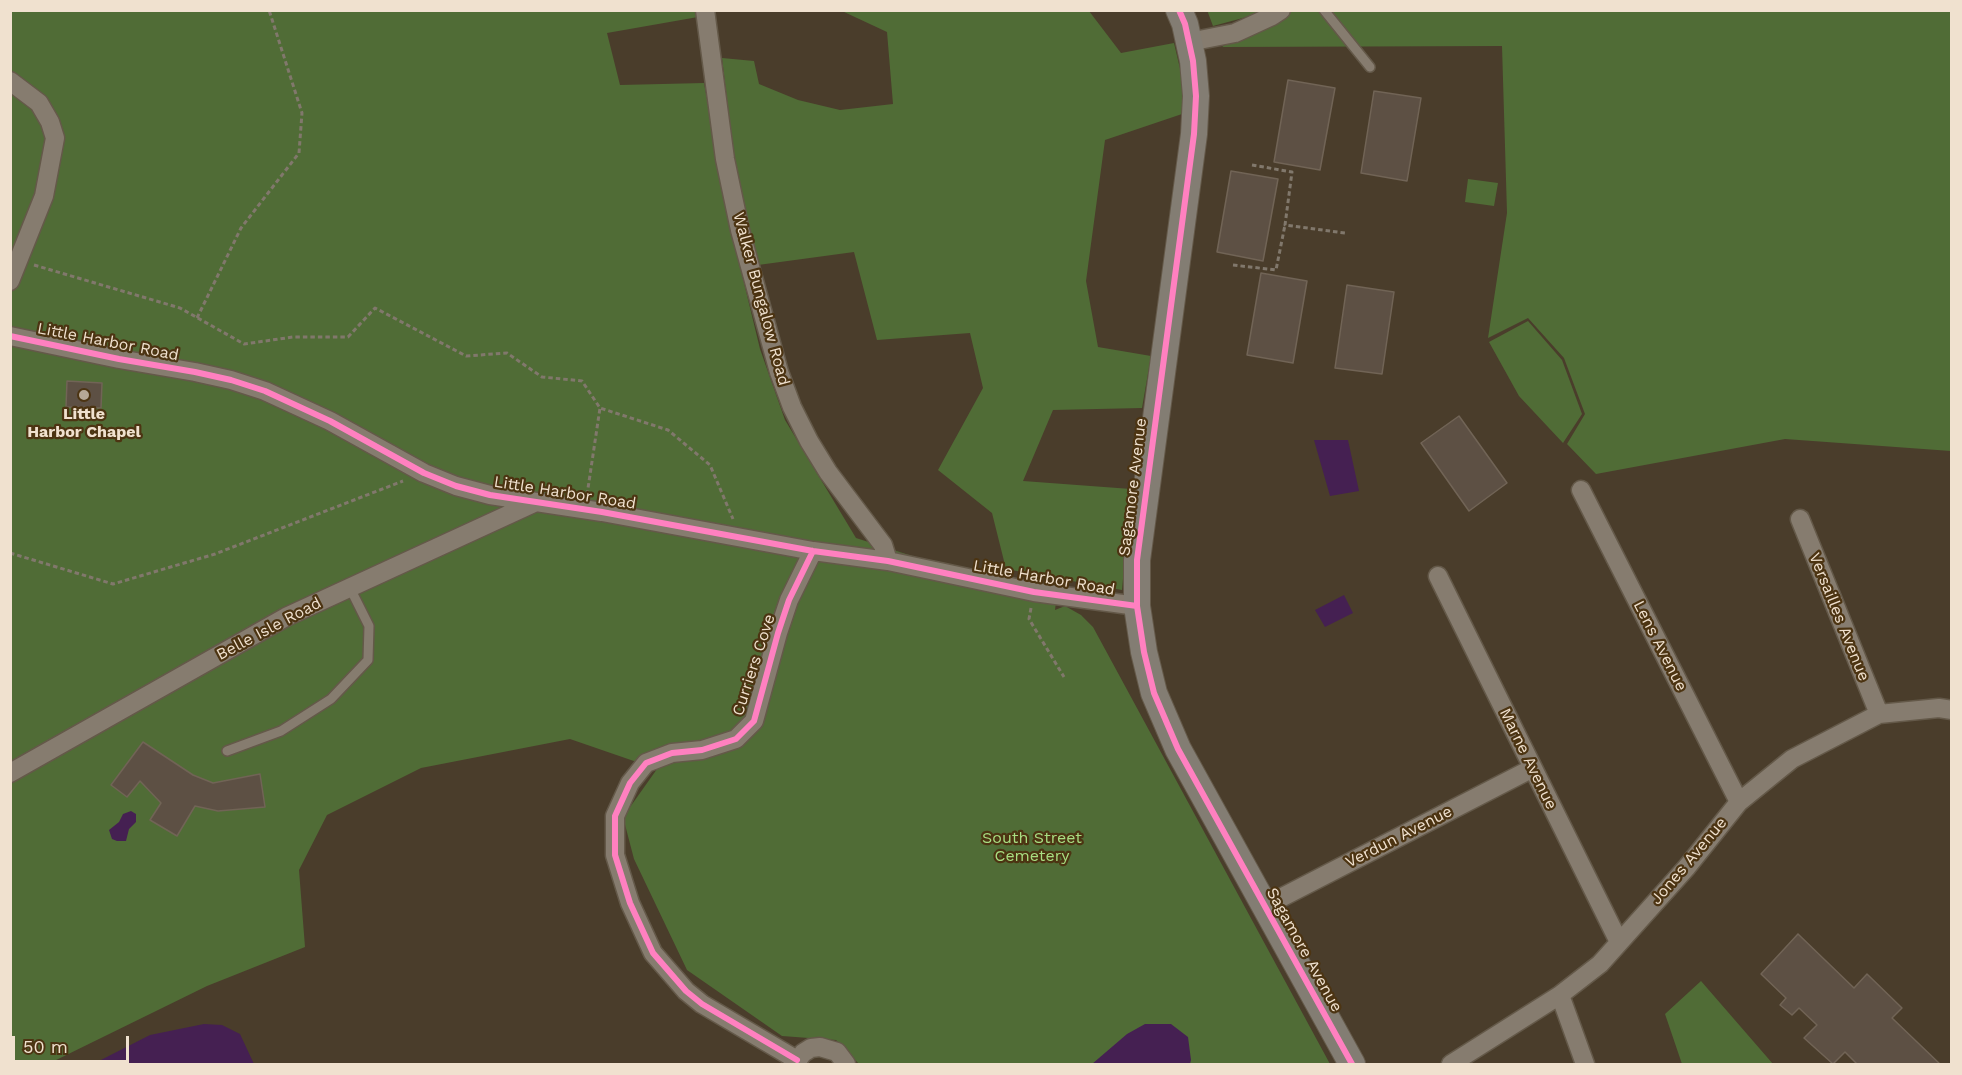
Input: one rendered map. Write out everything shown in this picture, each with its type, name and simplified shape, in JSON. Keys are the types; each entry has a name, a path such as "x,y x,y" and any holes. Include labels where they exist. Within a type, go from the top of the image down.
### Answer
{"main road":[{"name":"Sagamore Avenue","path":"1179,10 1189,42 1196,96 1194,134 1140,530 1137,560 1137,606 1149,673 1167,726 1352,1065"}],"street":[{"name":"Walker Bungalow Road","path":"705,10 725,159 740,230 779,372 792,407 809,441 828,472 883,545 888,561"},
{"path":"1189,42 1234,33 1281,10"},
{"path":"10,81 39,103 56,138 44,196 10,281"},
{"name":"Little Harbor Road","path":"10,336 231,380 265,392 330,421 424,473 467,489 813,551 888,561 1034,592 1137,606"},
{"name":"Lens Avenue","path":"1581,490 1739,802"},
{"name":"Belle Isle Road","path":"10,773 286,617 536,502"},
{"name":"Versailles Avenue","path":"1800,519 1879,714"},
{"name":"Curriers Cove","path":"813,551 789,600 754,721 736,739 702,750 672,753 646,764 630,783 615,816 615,855 630,903 653,954 686,991 702,1004 796,1062 803,1053 811,1048 820,1047 837,1052 846,1065"},
{"name":"Marne Avenue","path":"1438,576 1619,942"},
{"name":"Jones Avenue","path":"1451,1065 1560,995 1600,964 1688,867 1739,802 1792,759 1879,714 1939,708 1952,710"},
{"name":"Verdun Avenue","path":"1265,906 1533,768"},
{"path":"1560,995 1585,1065"}],"lane":[{"path":"1324,10 1370,67"},
{"path":"227,751 281,730 331,699 368,660 369,626 350,588"}],"path":[{"path":"197,318 241,228 299,153 302,113 269,10"},
{"path":"1233,266 1276,270 1285,225 1292,172 1252,165"},
{"path":"1285,225 1345,233"},
{"path":"17,263 42,267 170,304 244,344 293,337 348,337 375,308 466,356 507,353 542,377 582,381 600,408 668,430 710,465 740,537"},
{"path":"585,510 600,408"},
{"path":"10,553 113,584 215,554 424,473"},
{"path":"1034,592 1029,619 1064,677"}],"green space":[{"path":"1207,10 1269,11 1213,26"},
{"path":"1273,10 1951,11 1951,451 1785,439 1596,474 1567,444 1585,414 1564,358 1528,318 1488,338 1507,213 1502,46 1222,47"},
{"name":"South Street Cemetery","path":"10,11 696,11 698,17 607,33 620,85 704,83 731,229 760,349 785,420 856,538 1056,602 1055,610 1065,606 1081,615 1093,627 1330,1064 859,1064 836,1040 782,1036 687,970 634,859 623,817 657,769 570,739 421,768 327,815 299,870 305,947 207,986 48,1064 11,1064"},
{"path":"842,11 1089,11 1121,53 1174,43 1182,77 1182,114 1105,140 1086,281 1098,347 1151,356 1142,408 1053,410 1023,481 1131,489 1122,590 1006,569 992,513 938,470 983,388 970,333 877,340 854,252 758,265 734,158 722,58 754,61 759,84 798,100 840,110 893,104 887,32"},
{"path":"1468,179 1498,183 1494,206 1465,202"},
{"path":"1528,321 1562,360 1582,414 1563,443 1519,396 1489,342"},
{"path":"1701,981 1773,1064 1682,1064 1665,1014"}],"shaded area":[{"path":"1314,440 1348,440 1359,491 1330,496"},
{"path":"1344,595 1353,613 1325,627 1315,610"},
{"path":"131,811 136,814 136,822 129,829 126,841 112,839 109,830 119,822 123,814"},
{"path":"204,1024 222,1025 240,1034 254,1064 93,1064 150,1035"},
{"path":"1145,1024 1171,1024 1188,1037 1190,1064 1092,1064 1127,1034"}],"building":[{"path":"1288,80 1335,88 1320,170 1274,162"},
{"path":"1374,91 1421,98 1407,181 1361,173"},
{"path":"1231,171 1278,179 1263,261 1217,252"},
{"path":"1261,273 1307,281 1293,363 1247,355"},
{"path":"1347,285 1394,292 1382,374 1335,368"},
{"name":"Little Harbor Chapel","path":"67,381 102,383 101,408 66,407"},
{"path":"1459,416 1507,483 1469,511 1421,443"},
{"path":"143,742 193,775 213,783 260,774 265,807 218,811 195,806 177,836 150,820 161,803 140,781 127,797 111,785"},
{"path":"1798,934 1854,988 1867,974 1902,1008 1892,1018 1941,1065 1858,1065 1845,1052 1833,1064 1804,1038 1817,1025 1799,1008 1792,1015 1780,1005 1786,998 1761,974"}],"cycle path":[{"path":"1179,10 1185,24 1193,61 1196,96 1194,134 1137,560 1137,606 1144,652 1154,693 1178,749 1352,1064"},
{"path":"10,336 195,372 265,391 330,421 424,473 456,486 490,495 602,512 813,551 888,561 1034,592 1137,606"},
{"path":"797,1060 702,1004 686,991 653,953 630,903 615,855 615,816 630,783 646,763 672,753 702,750 736,739 754,721 789,600 813,551"}],"place":[{"name":"Little Harbor Chapel","path":"84,395"}]}
